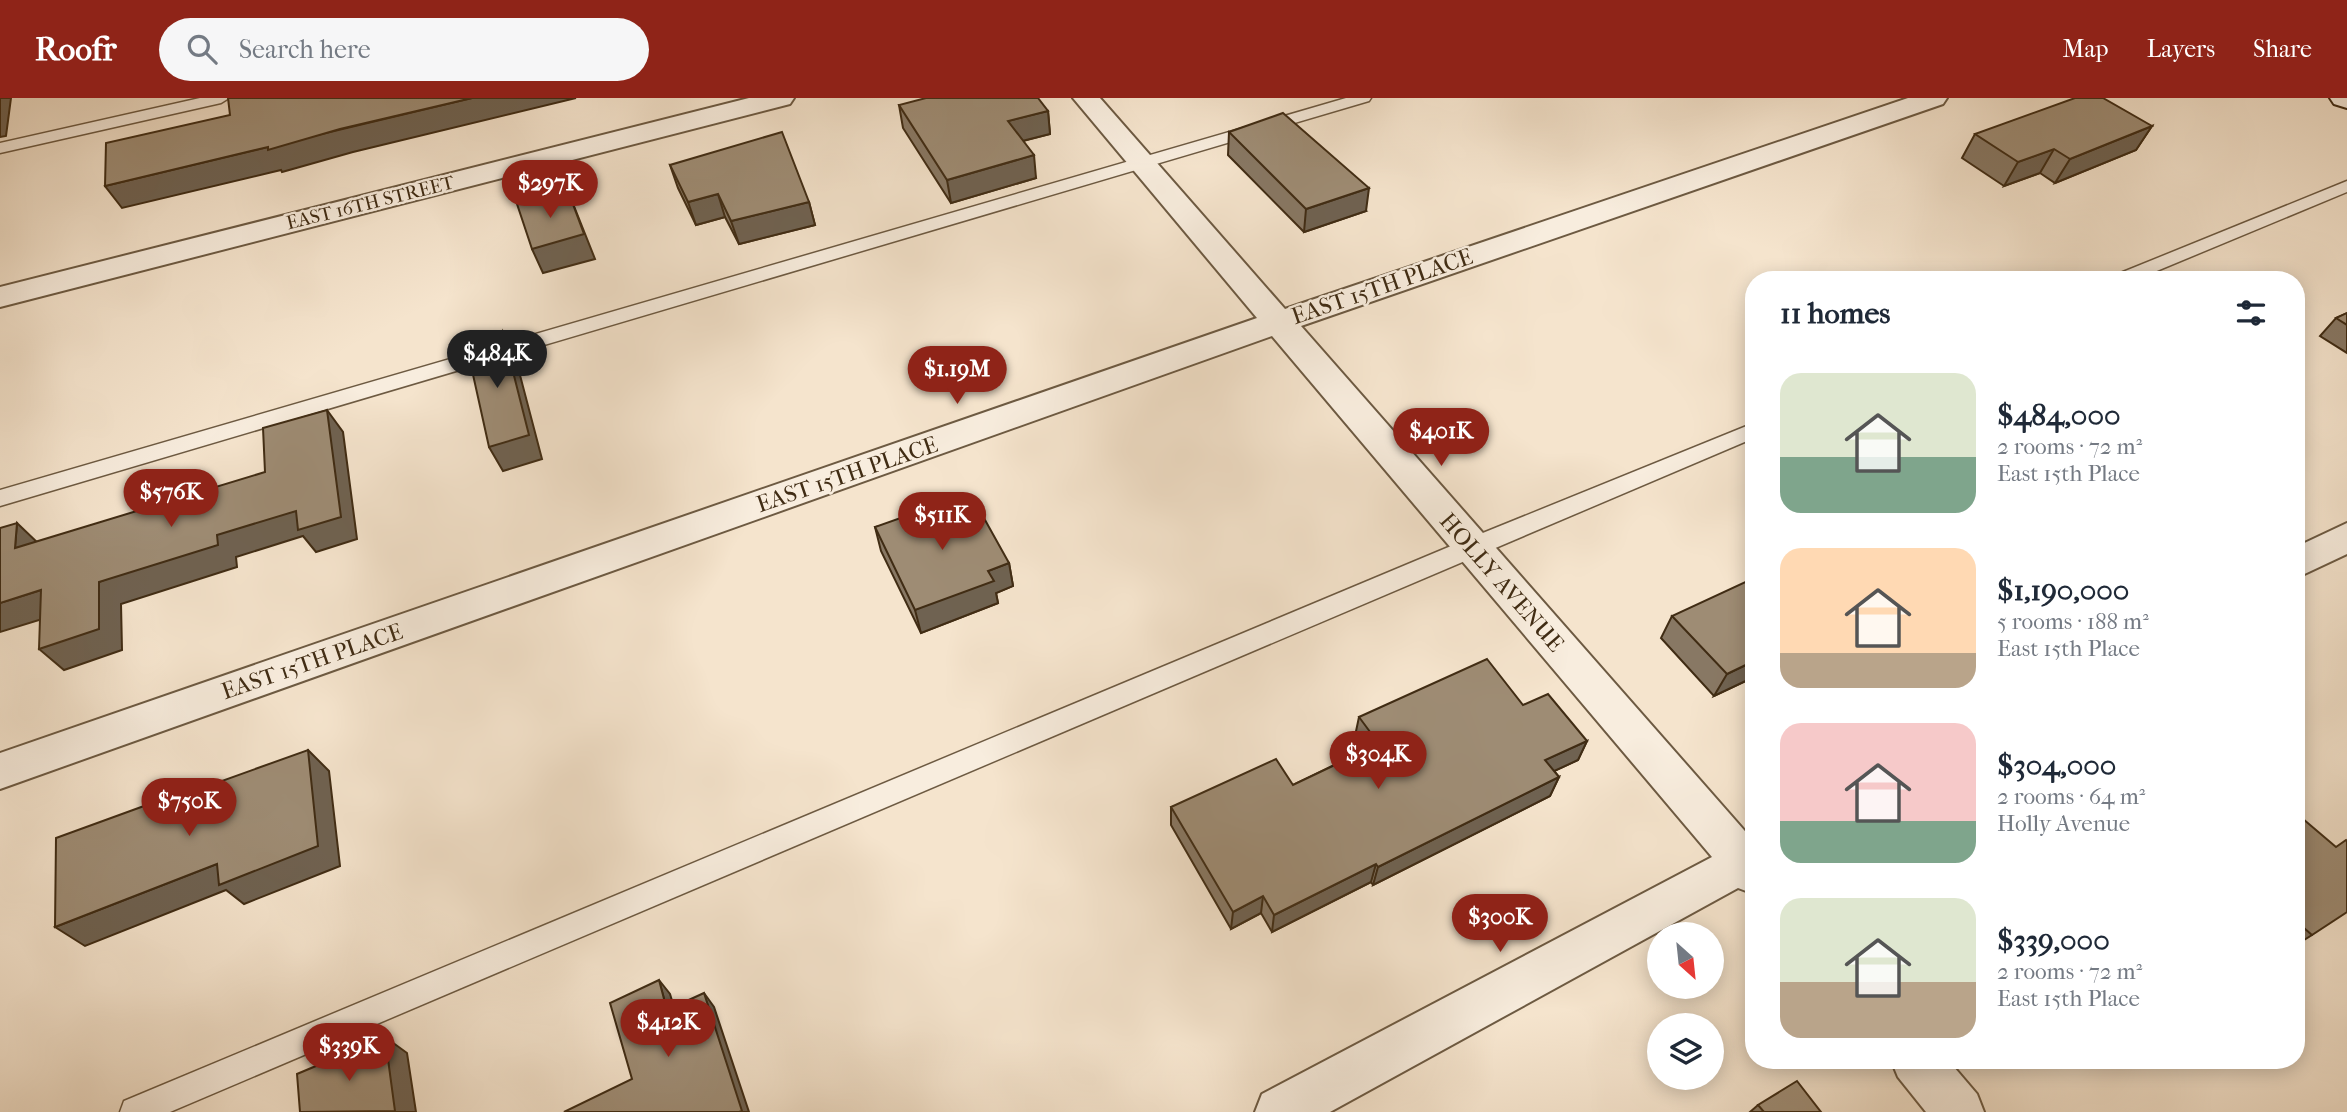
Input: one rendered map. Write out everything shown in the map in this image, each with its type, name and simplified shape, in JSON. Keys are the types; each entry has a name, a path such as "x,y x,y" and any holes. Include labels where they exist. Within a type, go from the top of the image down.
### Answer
{"street":[{"name":"EAST 16TH STREET","path":"0,297 781,98"},
{"name":"HOLLY AVENUE","path":"1086,98 1471,547 1745,858"},
{"name":"EAST 15TH PLACE","path":"0,771 1278,323 1934,98"},
{"path":"2305,559 2347,537"},
{"path":"1280,1112 1745,867"},
{"path":"1923,1069 1959,1112"}],"lane":[{"path":"0,148 221,98"},
{"path":"0,498 1363,98"},
{"path":"2141,271 2347,186"},
{"path":"135,1112 1745,434"}],"building":[{"path":"228,98 472,98 340,129 268,150 268,147 105,186 106,143 230,115"},
{"path":"926,98 1038,98 1048,111 1008,121 1034,155 947,180 899,105"},
{"path":"2075,98 2103,98 2152,126 2070,159 2054,149 2018,162 1975,134"},
{"path":"1283,113 1369,188 1306,209 1229,132"},
{"path":"782,132 809,202 731,221 718,194 688,202 670,165"},
{"path":"568,191 584,234 532,249 517,204"},
{"path":"2347,313 2347,325 2336,318"},
{"path":"503,332 529,435 489,447 466,343"},
{"path":"327,410 341,517 298,530 296,511 217,535 218,545 99,582 99,629 39,649 41,590 0,603 0,528 17,523 15,548 265,472 263,428"},
{"path":"975,502 1009,563 988,571 994,581 915,610 875,527 943,503 948,512"},
{"path":"1745,582 1745,665 1727,674 1672,616"},
{"path":"1487,659 1523,705 1548,694 1587,741 1545,760 1559,777 1378,867 1376,864 1274,915 1263,896 1233,912 1171,807 1276,759 1293,785 1379,744 1359,717"},
{"path":"308,750 318,846 219,885 217,864 55,927 56,838"},
{"path":"2305,821 2336,847 2347,841 2347,912 2312,935 2305,929"},
{"path":"659,980 667,1010 704,993 742,1111 564,1112 632,1079 610,1003"},
{"path":"385,1037 395,1111 300,1112 297,1074"},
{"path":"1797,1081 1821,1112 1764,1112 1758,1105"}]}
